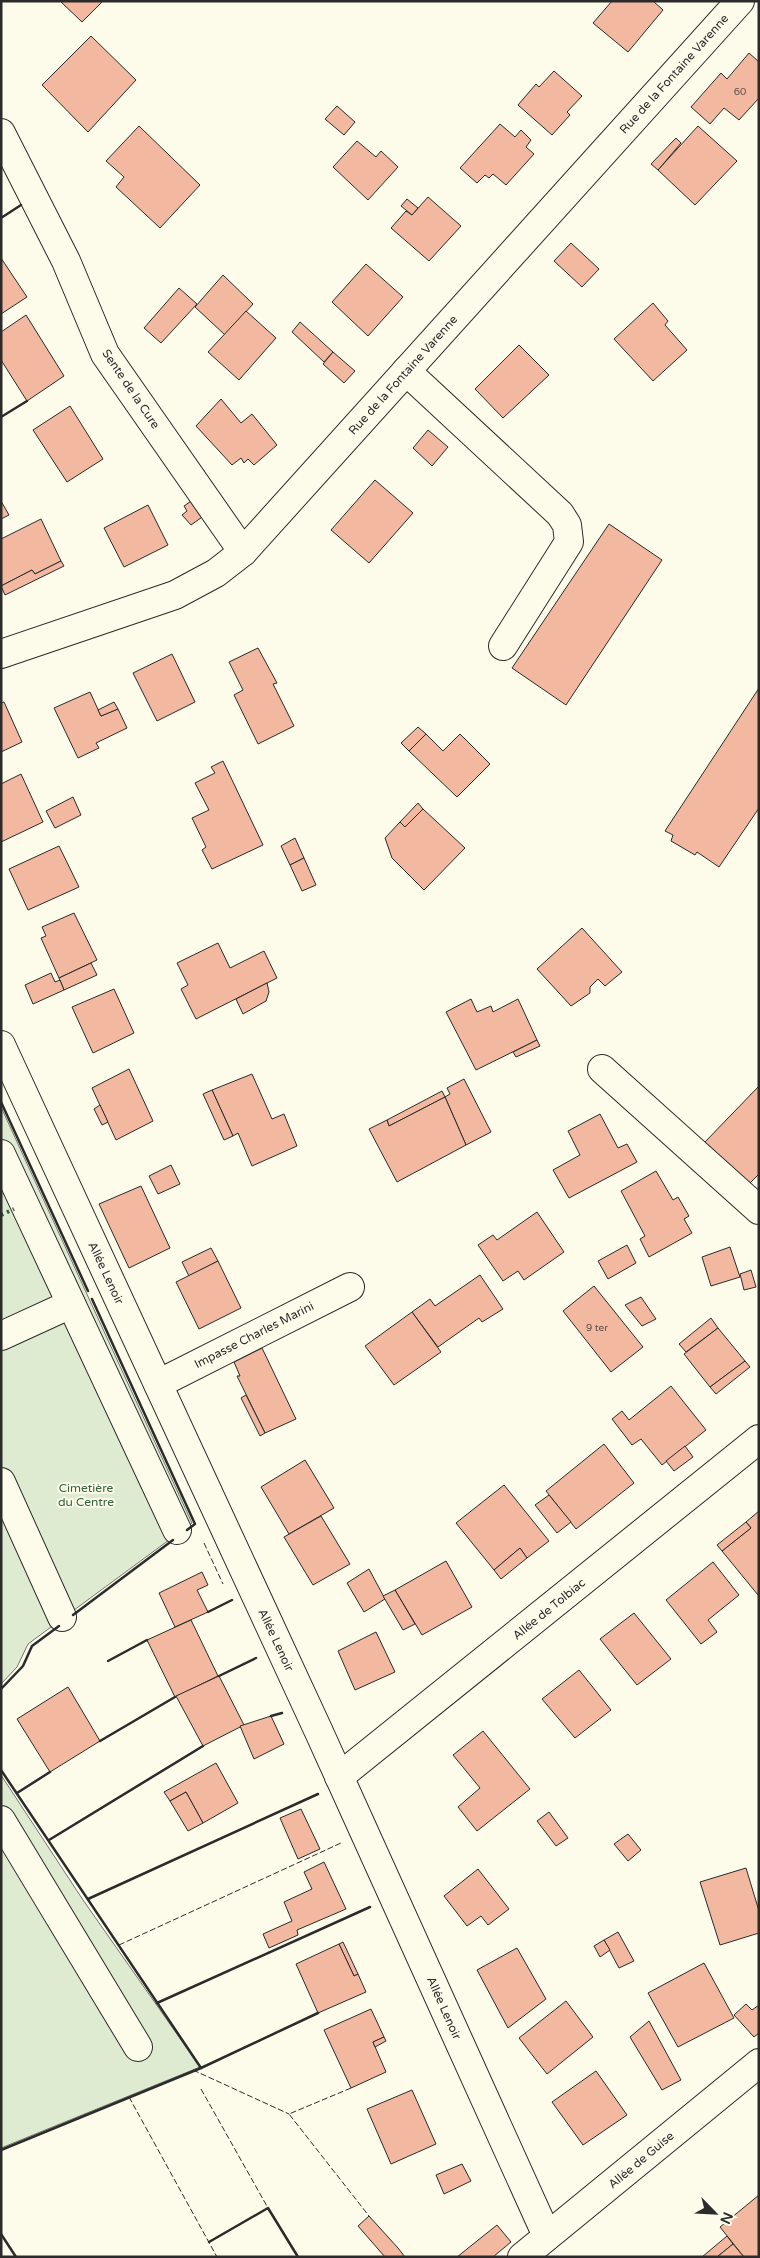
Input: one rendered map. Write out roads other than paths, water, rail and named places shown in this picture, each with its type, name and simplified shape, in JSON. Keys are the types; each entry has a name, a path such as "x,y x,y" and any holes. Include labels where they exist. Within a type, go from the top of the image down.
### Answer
{"street":[{"name":"Rue de la Fontaine Varenne","path":"1,654 175,595 216,573 243,552 740,1"},
{"name":"Sente de la Cure","path":"1,133 66,261 105,354 243,552"},
{"path":"406,371 560,514 567,525 569,542 503,646"},
{"name":"Allée Lenoir","path":"1,1045 339,1778 547,2236"},
{"path":"602,1069 759,1210"},
{"path":"1,1154 177,1530"},
{"name":"Impasse Charles Marini","path":"158,1384 350,1287"},
{"path":"1,1336 71,1304"},
{"name":"Allée de Tolbiac","path":"339,1778 759,1439"},
{"path":"1,1482 62,1617"},
{"path":"6,1837 138,2047"},
{"name":"Allée de Guise","path":"522,2257 759,2063"}],"park label":[{"name":"Cimetière du Centre","path":"86,1495"}]}
